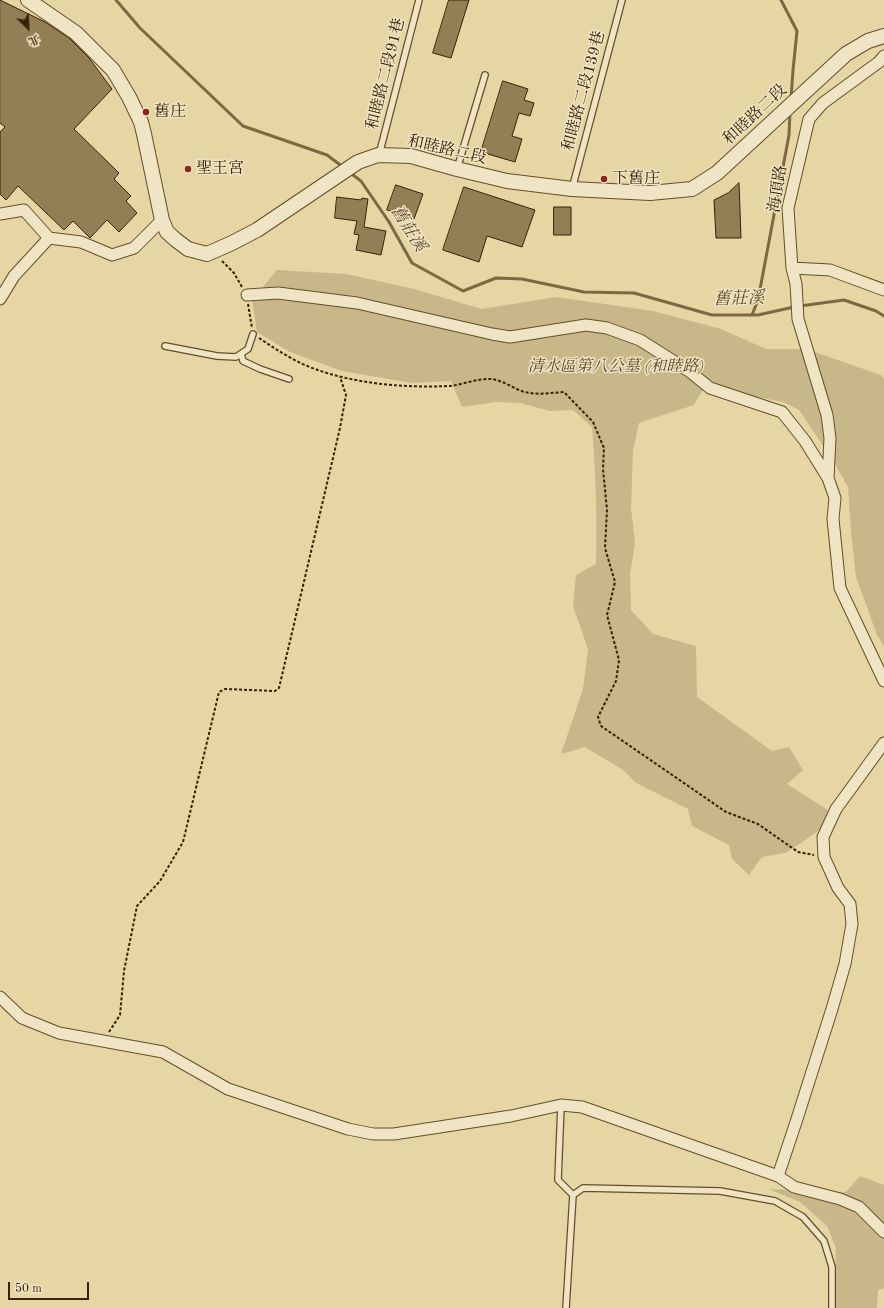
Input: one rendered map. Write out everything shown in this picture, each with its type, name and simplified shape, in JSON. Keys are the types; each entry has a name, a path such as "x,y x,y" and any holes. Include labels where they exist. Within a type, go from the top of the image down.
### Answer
{"street":[{"path":"28,0 76,33 113,70 129,97 141,122 162,220 167,232 188,249 207,254"},
{"name":"和睦路二段","path":"207,254 257,230 358,162 378,155 411,156 507,181 572,189 650,193 692,189 717,173 846,54 868,41 884,36"},
{"name":"海頂路","path":"828,478 830,438 827,415 798,319 796,284 792,268 788,208 798,160 809,119 823,103 879,62 884,56"},
{"path":"0,214 24,210 49,238 81,242 112,255 134,248 162,220"},
{"path":"0,299 14,276 49,238"},
{"path":"792,268 830,270 884,290"},
{"path":"247,295 278,293 357,303 510,337 586,325 607,328 640,340 689,371 710,388 782,412 805,442 828,478 834,498 833,519 840,588 884,681"},
{"path":"778,1176 832,1010 845,964 852,924 850,904 838,888 824,857 823,837 836,810 884,743"},
{"path":"0,998 22,1018 59,1033 163,1052 228,1089 348,1129 373,1134 394,1134 511,1116 561,1105 582,1107 778,1176 794,1187 840,1199 859,1207 884,1232"}],"lane":[{"name":"和睦路二段91巷","path":"378,155 418,0"},
{"name":"和睦路二段139巷","path":"572,189 622,0"},
{"path":"457,169 485,75"},
{"path":"165,346 217,356 236,356 248,349 253,334"},
{"path":"241,354 243,361 260,369 289,379"},
{"path":"561,1105 558,1180 573,1195 566,1308"},
{"path":"573,1195 583,1188 720,1191 774,1201 803,1217 824,1241 832,1267 832,1308"}],"path":[{"path":"207,254 217,256 234,273 247,295 253,334 281,353 313,369 340,377 405,387 451,386 491,379 503,382 520,391 539,394 564,392 593,422 604,448 603,469 607,510 605,548 615,582 607,615 618,660 616,681 598,717 601,726 726,812 758,824 798,852 824,857"},
{"path":"104,1041 120,1015 124,971 137,906 160,881 183,842 219,692 225,689 275,691 279,688 340,428 346,395 340,377"}],"green space":[{"name":"清水區第八公墓 (和睦路)","path":"277,270 346,274 414,289 482,309 556,297 653,311 721,329 766,349 806,349 881,375 884,379 884,646 877,635 856,577 848,487 832,459 799,410 783,402 736,393 714,384 702,391 694,405 639,423 633,451 631,508 635,543 630,574 631,610 653,634 696,646 697,697 772,751 789,747 803,770 787,784 831,812 830,822 785,853 762,857 749,875 732,859 729,845 692,826 688,809 636,783 623,770 585,747 561,754 583,689 588,649 573,606 576,575 596,564 596,496 592,427 573,410 550,411 520,403 496,402 462,407 451,381 412,383 342,371 290,352 257,332 252,300"},
{"path":"860,1176 884,1185 884,1288 878,1290 877,1308 834,1308 836,1248 827,1226 800,1202 768,1189 846,1192"}],"building":[{"path":"0,0 45,22 69,38 89,58 112,89 74,129 119,173 114,179 131,196 126,201 137,213 119,232 107,220 90,238 73,221 64,230 18,186 6,200 0,194 0,132 5,127 0,123"},
{"path":"449,0 469,0 451,58 433,53"},
{"path":"503,81 528,89 524,100 534,103 530,116 519,113 512,136 522,139 515,162 481,152"},
{"path":"739,183 741,238 716,238 714,200 728,193"},
{"path":"396,185 423,194 414,219 387,210"},
{"path":"464,187 535,210 522,247 487,236 479,262 443,250"},
{"path":"337,197 361,200 362,198 368,199 364,227 386,231 381,255 356,250 359,235 354,234 357,221 335,218"},
{"path":"554,207 571,207 571,235 554,235"}],"waterway":[{"name":"舊莊溪","path":"116,0 140,28 243,126 327,155 343,167"},
{"path":"781,0 797,31 791,98"},
{"path":"752,315 758,300 789,135 790,112"},
{"name":"舊莊溪","path":"349,172 361,181 389,222 412,263 463,291 496,278 522,279 584,292 634,293 712,315 758,315 794,307"},
{"name":"舊莊溪","path":"800,306 844,300 876,311 884,316"}],"place":[{"name":"舊庄","path":"146,112"},
{"name":"聖王宮","path":"188,169"},
{"name":"下舊庄","path":"604,179"}]}
